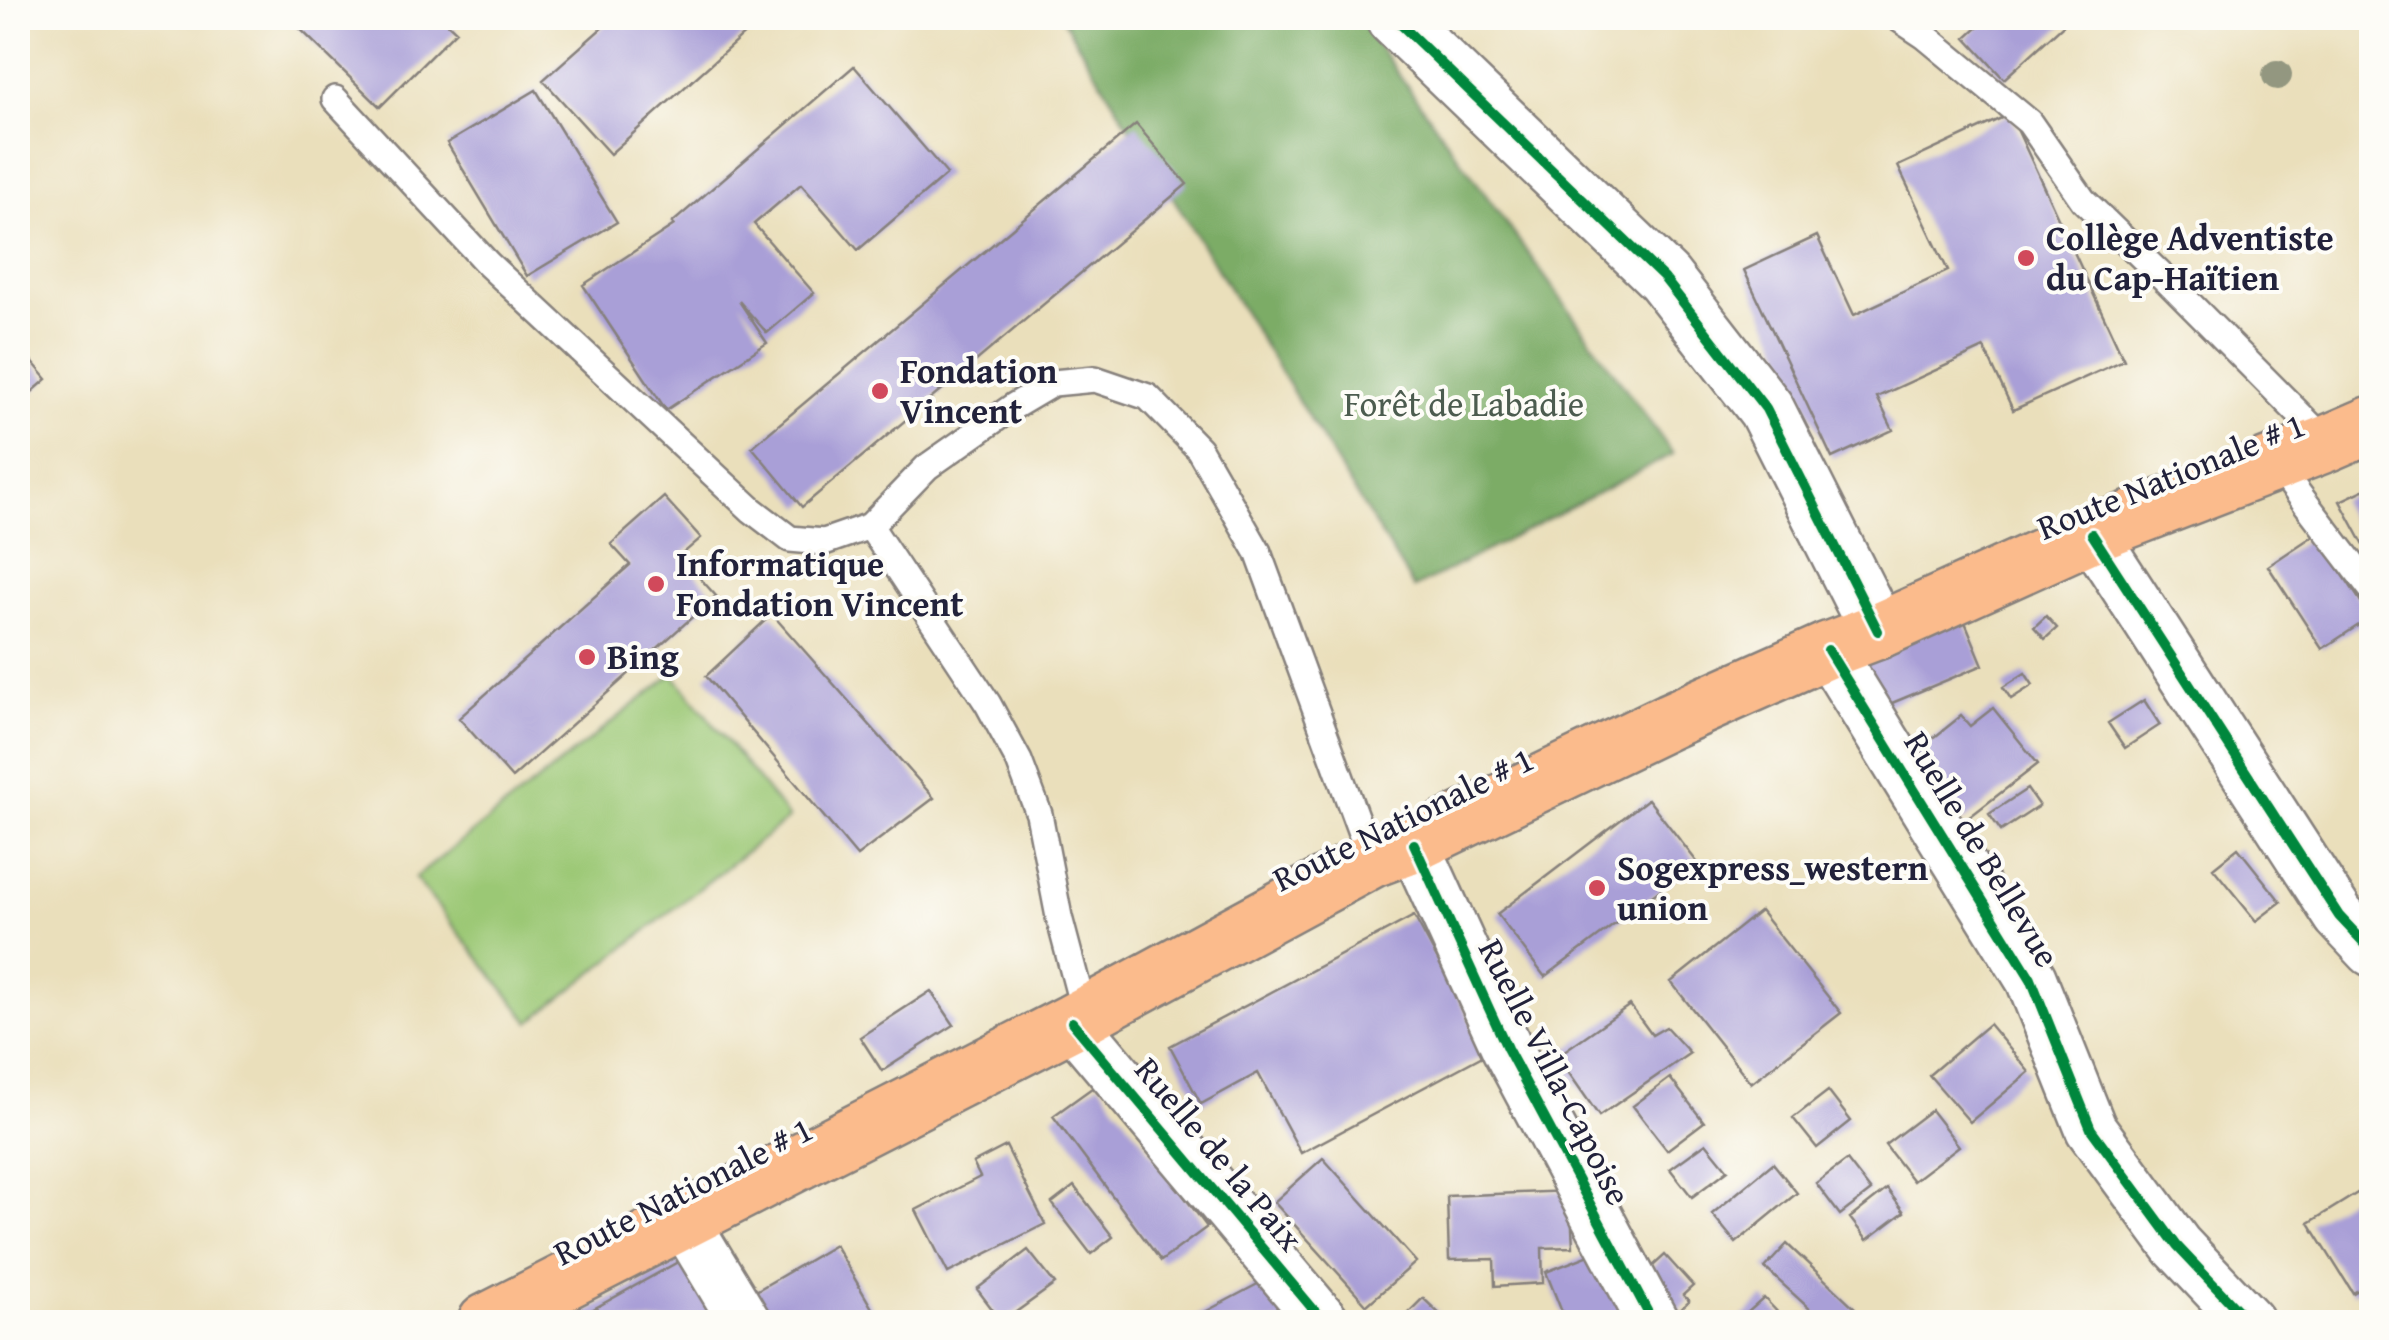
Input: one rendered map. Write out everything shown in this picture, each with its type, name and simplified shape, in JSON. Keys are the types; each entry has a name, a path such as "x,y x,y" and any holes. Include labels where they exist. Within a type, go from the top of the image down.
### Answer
{"main road":[{"name":"Route Nationale # 1","path":"486,1322 1393,852 1669,722 2092,534 2350,433"}],"street":[{"path":"1394,18 1664,278 1766,409 1853,641"},
{"path":"2092,534 2340,916 2372,951"},
{"name":"Ruelle de Bellevue","path":"1853,641 2032,979 2091,1129 2177,1246 2250,1322"},
{"name":"Ruelle Villa-Capoise","path":"1393,852 1507,1048 1653,1322"},
{"name":"Ruelle de la Paix","path":"1078,1018 1324,1322"},
{"path":"684,1221 744,1322"}],"lane":[{"path":"1898,18 2029,122 2083,200 2167,280 2350,433"},
{"path":"335,99 488,264 752,510 790,538 824,542 870,526 927,467 1053,383 1095,378 1148,397 1199,449 1258,552 1393,852"},
{"path":"2276,463 2372,590"},
{"path":"870,526 988,704 1019,761 1039,814 1078,1018"}],"green space":[{"name":"Forêt de Labadie","path":"1062,18 1358,18 1673,454 1414,588"},
{"path":"673,674 789,818 530,1022 415,878"}],"building":[{"path":"289,18 442,18 456,31 380,107"},
{"path":"613,18 736,18 748,31 610,154 543,80"},
{"path":"1988,18 2071,18 2004,79 1966,38"},
{"path":"854,66 947,174 858,250 801,184 754,224 814,293 767,333 739,301 767,343 666,410 583,285 674,225"},
{"path":"536,90 617,222 527,276 447,143"},
{"path":"2010,114 2124,360 2013,410 1984,348 1877,397 1893,430 1832,458 1744,270 1817,236 1854,315 1948,271 1898,166"},
{"path":"1136,124 1187,184 802,507 752,447"},
{"path":"18,345 47,379 18,404"},
{"path":"2372,486 2372,548 2367,551 2340,501"},
{"name":"Bing","path":"664,497 701,538 680,556 716,596 512,778 459,718 630,565 611,544"},
{"path":"2316,534 2371,617 2322,649 2268,566"},
{"name":"Bing","path":"772,614 934,798 857,856 706,676"},
{"path":"2046,616 2057,628 2045,639 2034,627"},
{"path":"1963,617 1983,665 1880,708 1859,659"},
{"path":"2025,673 2033,685 2011,699 2003,687"},
{"path":"2144,700 2160,725 2125,748 2108,723"},
{"path":"1993,708 2038,764 1963,822 1911,756 1961,716 1970,726"},
{"path":"2027,789 2039,806 2001,831 1989,814"},
{"name":"Sogexpress_western union","path":"1648,799 1697,862 1545,977 1497,914"},
{"path":"2238,848 2281,902 2256,921 2213,868"},
{"path":"1760,911 1841,1013 1751,1083 1671,982"},
{"path":"1414,916 1488,1053 1301,1153 1258,1073 1201,1104 1170,1046"},
{"path":"931,991 954,1025 882,1071 860,1037"},
{"path":"1630,1005 1652,1035 1666,1027 1690,1053 1599,1116 1557,1056"},
{"path":"1989,1024 2029,1072 1970,1122 1929,1075"},
{"path":"1670,1078 1704,1122 1667,1150 1633,1106"},
{"path":"1099,1083 1207,1227 1161,1261 1053,1116"},
{"path":"1828,1091 1851,1121 1817,1148 1793,1118"},
{"path":"1931,1110 1959,1146 1913,1181 1885,1145"},
{"path":"1706,1143 1728,1170 1692,1197 1670,1169"},
{"path":"1006,1146 1045,1224 948,1273 916,1210 980,1177 973,1163"},
{"path":"1323,1158 1416,1262 1367,1305 1274,1202"},
{"path":"1847,1160 1871,1191 1840,1215 1816,1183"},
{"path":"1773,1163 1797,1193 1736,1243 1712,1214"},
{"path":"2372,1184 2372,1282 2353,1293 2309,1223"},
{"path":"1074,1186 1113,1237 1091,1254 1052,1203"},
{"path":"1887,1189 1904,1212 1867,1240 1850,1218"},
{"path":"1570,1191 1573,1247 1542,1248 1543,1283 1495,1286 1494,1259 1449,1260 1447,1196"},
{"path":"1787,1244 1856,1309 1843,1322 1824,1322 1765,1268"},
{"path":"835,1245 880,1322 758,1322 744,1298"},
{"path":"1028,1250 1055,1284 1002,1322 977,1289"},
{"path":"1602,1250 1631,1322 1566,1322 1546,1272"},
{"path":"1665,1255 1693,1286 1683,1295 1689,1301 1676,1313 1643,1275"},
{"path":"687,1257 721,1316 709,1322 570,1322"},
{"path":"1269,1278 1300,1322 1186,1322"},
{"path":"1423,1298 1448,1322 1399,1322"},
{"path":"1764,1298 1787,1322 1737,1322"}],"cycle path":[{"path":"1394,18 1664,278 1766,409 1878,631"},
{"path":"2092,534 2339,916 2372,951"},
{"path":"1828,650 2031,979 2091,1129 2177,1246 2249,1322"},
{"path":"1414,844 1507,1048 1653,1322"},
{"path":"1072,1022 1324,1322"}],"place":[{"name":"Collège Adventiste du Cap-Haïtien","path":"2026,258"},
{"name":"Fondation Vincent","path":"880,391"},
{"name":"Informatique Fondation Vincent","path":"656,584"},
{"name":"Bing","path":"587,657"},
{"name":"Sogexpress_western union","path":"1597,888"}]}
